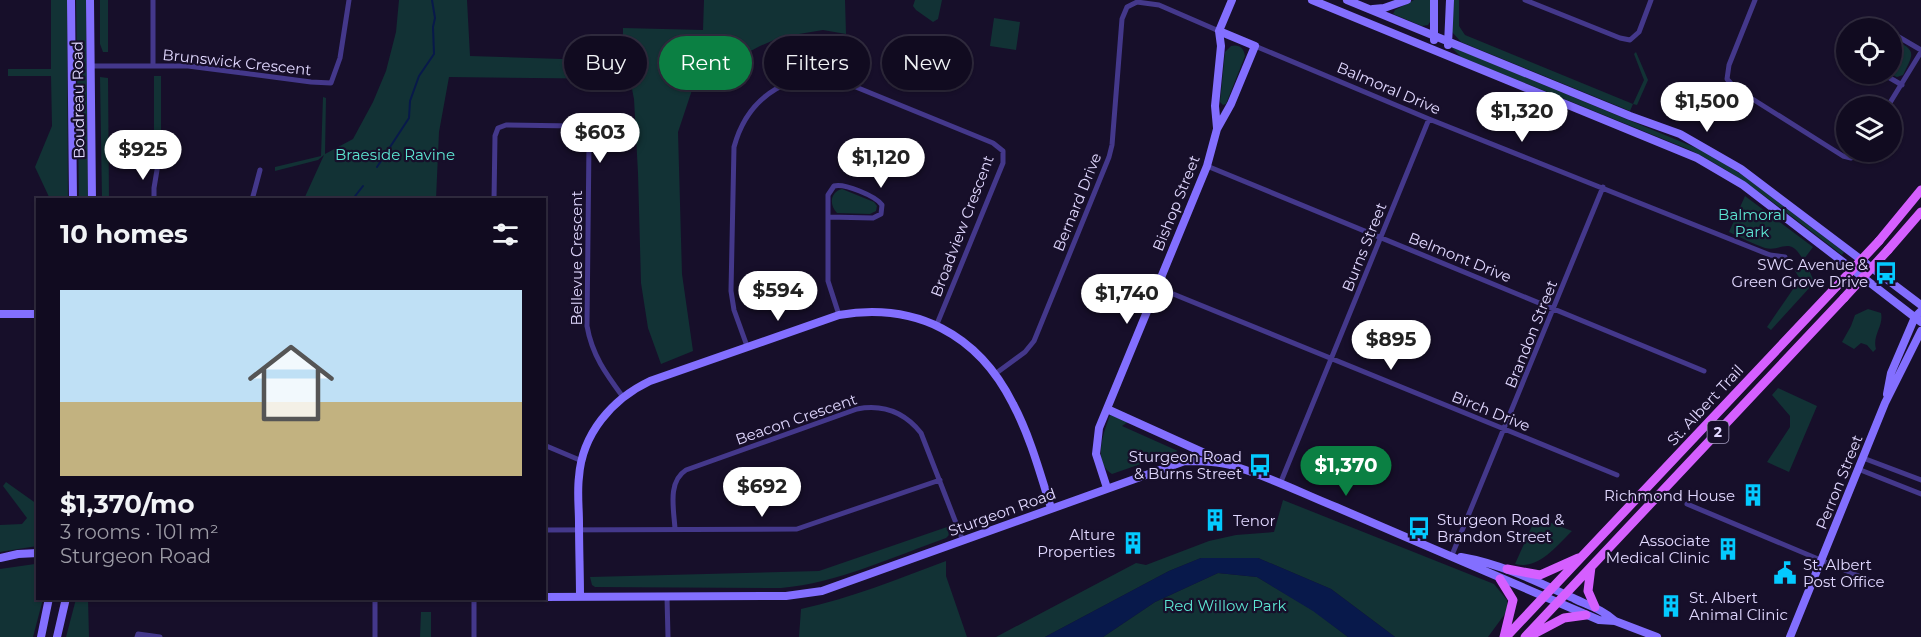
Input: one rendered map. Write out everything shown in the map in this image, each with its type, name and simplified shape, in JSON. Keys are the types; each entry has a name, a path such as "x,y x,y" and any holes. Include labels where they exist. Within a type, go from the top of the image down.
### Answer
{"main road":[{"name":"Boudreau Road","path":"71,0 73,198"},
{"name":"Boudreau Road","path":"90,0 93,198"},
{"name":"Bishop Street","path":"1217,129 1215,106 1221,46 1220,31 1232,0"},
{"path":"1312,0 1697,158 1720,170 1919,317"},
{"path":"1347,0 1630,116 1680,134 1712,151 1741,169 1921,305"},
{"path":"1369,9 1384,8 1407,0"},
{"path":"1434,0 1434,50"},
{"path":"1447,55 1450,0"},
{"name":"Balmoral Drive","path":"1220,31 1255,46"},
{"name":"Bishop Street","path":"1107,488 1097,460 1097,434 1207,166 1217,129 1232,104 1255,46"},
{"name":"St. Albert Trail","path":"1505,637 1879,241 1921,190"},
{"name":"St. Albert Trail","path":"1526,637 1556,602 1844,298 1921,212"},
{"path":"580,597 579,477 582,460 597,426 609,411 623,397 650,381 839,315 859,312 902,314 937,324 968,346 995,374 1020,418 1051,508"},
{"path":"0,314 36,314"},
{"name":"Perron Street","path":"1885,403 1891,373 1919,317"},
{"name":"Perron Street","path":"1790,637 1885,403 1917,347 1921,331"},
{"path":"1107,409 1195,447 1230,465"},
{"name":"Sturgeon Road","path":"546,597 800,595 822,591 1185,461 1207,461 1230,465 1280,484 1452,555 1500,579 1586,615 1599,620 1615,621"},
{"path":"0,558 36,553"},
{"name":"Sturgeon Road","path":"1452,555 1480,560 1507,569 1604,611 1615,621"},
{"path":"1507,569 1540,575 1583,556"},
{"path":"1591,567 1588,591 1594,607"},
{"path":"1500,579 1513,600 1505,637"},
{"path":"41,637 49,600"},
{"path":"57,637 66,600"},
{"path":"1526,637 1564,618 1586,615"},
{"path":"1615,621 1657,637"}],"street":[{"path":"153,0 153,65"},
{"name":"Brunswick Crescent","path":"91,66 200,67 331,83 340,58 349,0"},
{"path":"1525,0 1630,40 1639,32 1652,0"},
{"path":"1755,0 1729,65 1727,79 1735,88 1836,152"},
{"name":"Bernard Drive","path":"995,374 1025,352 1034,341 1109,157 1122,19 1125,10 1137,2 1159,6 1220,31"},
{"path":"1895,96 1921,51 1902,39"},
{"name":"Balmoral Drive","path":"1255,46 1429,119 1770,255 1785,257"},
{"name":"Broadview Crescent","path":"747,346 734,310 731,291 734,147 740,128 757,104 780,87 806,79 822,78 846,83 993,143 1003,151 1003,163 937,324"},
{"name":"Burns Street","path":"1280,484 1429,119"},
{"name":"Bellevue Crescent","path":"494,198 495,136 498,128 506,125 574,126 587,129 589,142 587,326 591,346 599,364 623,397"},
{"path":"154,198 158,164"},
{"name":"Belmont Drive","path":"1207,166 1704,371"},
{"path":"253,198 260,170"},
{"path":"829,217 873,218 879,216 883,208 881,202 876,199 843,186 837,185 831,188 828,195 828,281 839,315"},
{"name":"Brandon Street","path":"1452,555 1603,188"},
{"name":"Birch Drive","path":"1156,287 1617,475"},
{"name":"Beacon Crescent","path":"675,530 674,489 676,480 682,472 857,409 871,407 899,414 911,422 925,439 963,541"},
{"path":"546,446 582,460"},
{"path":"1863,458 1921,480"},
{"path":"1858,469 1921,494"},
{"path":"546,530 797,529 940,480"},
{"path":"1687,504 1873,582"},
{"path":"667,597 668,637"},
{"path":"375,600 375,637"},
{"path":"474,600 474,637"},
{"path":"137,637 138,634 160,637"}],"green space":[{"path":"51,0 67,0 68,198 50,198 35,167 52,126 51,76 8,76 8,69 51,69"},
{"path":"76,0 86,0 88,198 79,198"},
{"path":"100,0 108,0 108,52 103,52 100,44"},
{"name":"Braeside Ravine","path":"399,0 467,0 470,56 564,59 564,78 449,77 439,132 436,198 304,198 324,155 318,160 275,171 275,167 321,156 323,97 326,98 325,154 353,139 373,102 386,71 396,32"},
{"path":"704,0 845,0 846,34 823,30 787,36 764,36 764,44 752,50 752,36 659,36 659,90 692,90 678,132 682,274 693,351 661,364 648,328 641,283 632,90 647,90 647,36 623,36 623,28 703,30"},
{"path":"915,0 942,0 938,19 933,22 916,10 913,6"},
{"path":"1414,0 1431,0 1428,25 1422,26 1393,14 1395,10"},
{"path":"1452,0 1459,0 1459,26 1465,35 1633,104 1630,111 1461,42 1452,32"},
{"path":"994,18 1020,22 1016,50 990,46"},
{"path":"1902,44 1911,52 1910,61 1903,75"},
{"path":"1231,46 1241,47 1245,56 1226,104 1223,105 1220,102 1225,52"},
{"path":"1450,46 1706,152 1747,178 1844,252 1842,255 1749,185 1690,150 1461,57"},
{"path":"1636,52 1648,80 1637,105 1633,104 1644,80 1634,54"},
{"path":"154,76 161,76 161,148 154,148"},
{"path":"100,77 108,78 109,198 102,198"},
{"path":"842,189 874,202 877,206 876,211 870,214 837,213 832,199 835,193"},
{"name":"Balmoral Park","path":"1745,196 1813,247 1804,259 1813,279 1812,285 1771,330 1767,327 1800,279 1795,271 1802,258 1789,246 1765,248 1729,232"},
{"path":"1868,309 1881,313 1876,349 1873,352 1867,345 1861,343 1854,349 1842,342 1855,315"},
{"path":"1778,388 1817,406 1789,472 1767,462 1790,427 1790,416 1772,395"},
{"path":"1110,415 1128,422 1122,426 1178,451 1112,474 1106,469 1101,455 1101,446"},
{"path":"6,482 36,503 36,546 0,552 0,525 22,524 27,518 3,486"},
{"path":"1283,500 1494,584 1507,600 1507,611 1488,637 1395,637 1331,589 1258,558 1201,558 1169,571 1045,637 996,637 1136,563 1146,565 1209,541 1236,535 1274,532"},
{"path":"1536,517 1572,531 1539,560 1524,565 1515,564"},
{"path":"947,527 949,535 946,538 865,568 823,581 781,588 595,587 590,577 819,571"},
{"path":"946,561 946,576 967,637 799,637 801,609 856,594"},
{"path":"36,564 36,600 43,600 33,637 0,637 0,569"},
{"name":"Red Willow Park","path":"1218,573 1257,577 1314,611 1348,637 1103,637 1155,602"},
{"path":"76,600 88,600 89,637 66,637"},
{"path":"421,612 431,612 431,637 420,637"}],"water":[{"path":"1201,558 1258,558 1331,589 1395,637 1348,637 1313,611 1257,577 1218,573 1155,602 1103,637 1045,637 1169,571"}],"waterway":[{"path":"377,167 409,118 410,101 419,76 434,54 435,18 432,0"},
{"path":"354,198 363,186"}],"place":[{"name":"SWC Avenue & Green Grove Drive","path":"1886,273"},
{"name":"Sturgeon Road & Burns Street","path":"1260,465"},
{"name":"Richmond House","path":"1753,495"},
{"name":"Tenor","path":"1215,520"},
{"name":"Sturgeon Road & Brandon Street","path":"1419,528"},
{"name":"Alture Properties","path":"1133,543"},
{"name":"Associate Medical Clinic","path":"1728,549"},
{"name":"St. Albert Post Office","path":"1785,573"},
{"name":"St. Albert Animal Clinic","path":"1671,606"}]}
